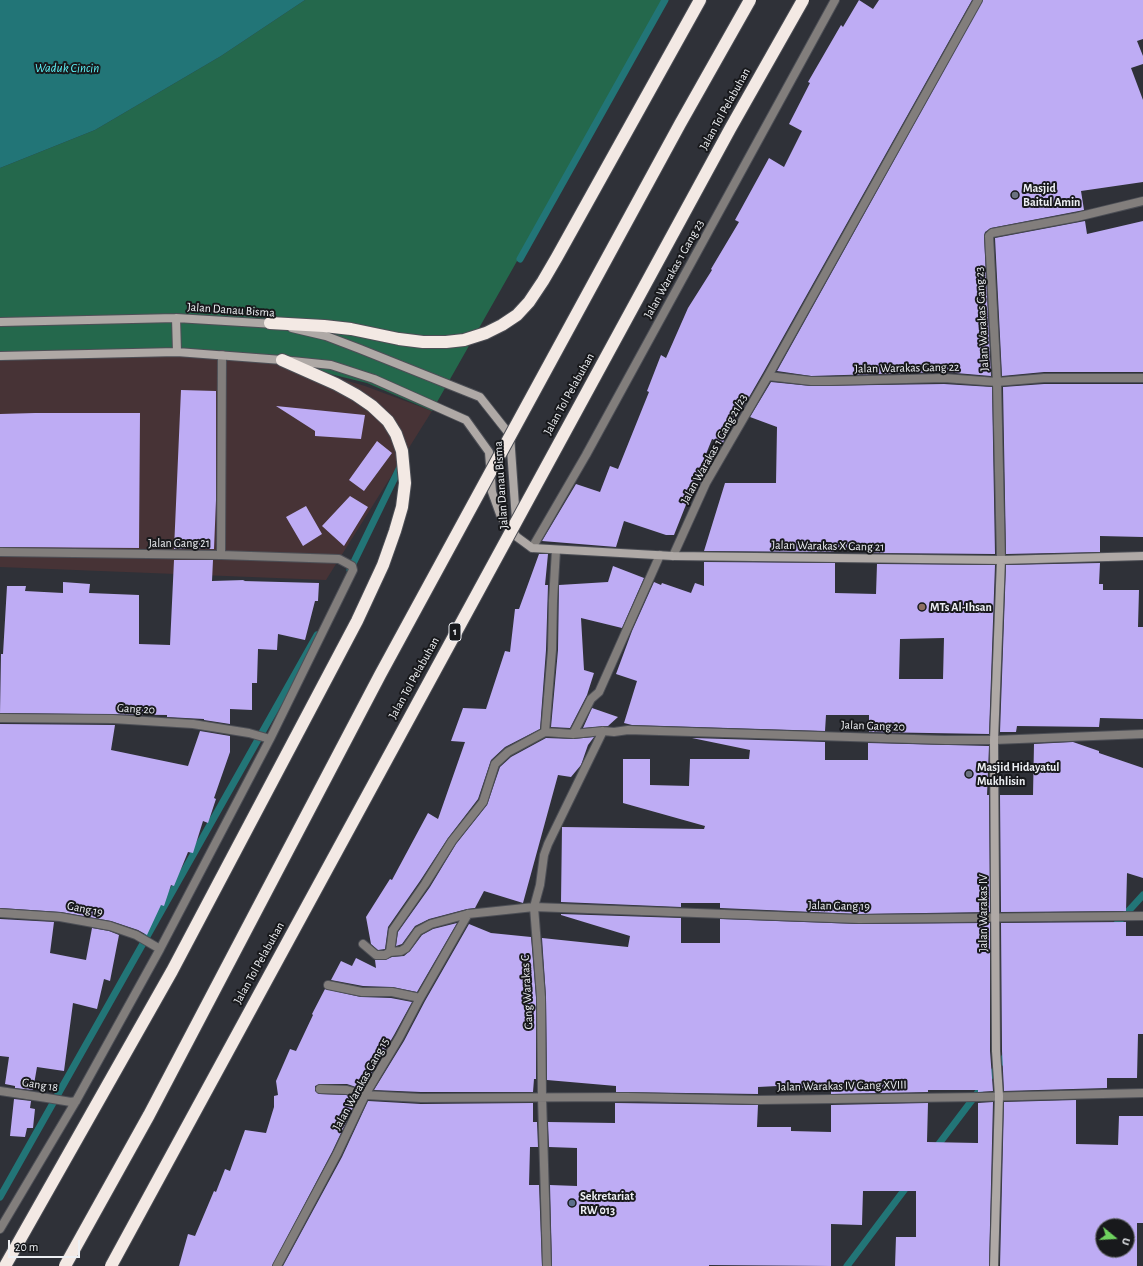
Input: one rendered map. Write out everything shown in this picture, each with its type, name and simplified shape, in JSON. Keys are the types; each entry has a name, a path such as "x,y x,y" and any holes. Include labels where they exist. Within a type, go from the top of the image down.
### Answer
{"highway":[{"path":"270,323 324,326 351,329 399,339 423,342 446,342 464,340 486,333 502,325 516,315 529,302 543,281 700,0"},
{"path":"65,1266 149,1115 380,675 680,124 750,0"},
{"name":"Jalan Tol Pelabuhan","path":"111,1266 726,136 802,0"},
{"path":"5,1266 184,950 357,622 383,565 395,531 402,507 405,483 402,451 396,434 388,421 372,406 356,395 336,384 282,360"}],"street":[{"name":"Jalan Warakas 1 Gang 23","path":"532,548 586,455 835,0"},
{"name":"Jalan Warakas 1 Gang 21/23","path":"673,556 706,483 768,376 978,0"},
{"name":"Jalan Warakas Gang 23","path":"1001,560 997,382 989,236 992,233 1077,217 1143,201"},
{"name":"Jalan Danau Bisma","path":"0,322 176,318 270,323 326,336 480,397 510,436 517,538"},
{"path":"176,318 177,352"},
{"name":"Jalan Danau Bisma","path":"0,356 177,352 282,360 331,366 374,379 466,420 489,452 492,492 501,517 517,538"},
{"path":"221,555 222,355"},
{"name":"Jalan Warakas Gang 22","path":"768,376 811,381 870,381 944,378 997,382 1044,378 1143,378"},
{"name":"Jalan Warakas X Gang 21","path":"517,538 532,548 673,556 1001,560 1143,556"},
{"path":"363,944 376,955 385,955 390,952 393,930 425,884 452,841 483,802 495,764 508,752 545,732 552,650 556,550"},
{"name":"Jalan Gang 21","path":"0,552 221,555 339,559 353,568 267,739"},
{"path":"573,734 591,699 599,692 660,555"},
{"name":"Jalan Warakas IV","path":"994,1266 999,1082 996,1051 994,740 1001,560"},
{"name":"Gang 20","path":"0,718 113,719 185,724 248,733 267,739"},
{"name":"Jalan Gang 20","path":"545,732 573,734 628,730 938,740 994,740 1143,734"},
{"name":"Gang Warakas C","path":"547,1266 542,1097 541,997 534,907 540,885 544,855 548,844 603,731"},
{"path":"0,1229 73,1101 157,947 267,739"},
{"name":"Jalan Gang 19","path":"390,952 401,951 406,948 418,931 426,926 468,914 534,907 859,919 1142,916"},
{"name":"Gang 19","path":"0,913 60,917 110,926 136,936 157,947"},
{"name":"Jalan Warakas Gang 15","path":"277,1266 337,1154 365,1095 399,1038 468,914"},
{"path":"328,985 362,992 392,992 420,998"},
{"name":"Jalan Warakas IV Gang XVIII","path":"320,1088 347,1090 365,1095 421,1098 627,1097 759,1100 1143,1093"},
{"name":"Gang 18","path":"0,1091 73,1101"}],"shaded area":[{"path":"177,352 289,364 365,386 432,411 326,580 0,567 0,356"}],"green space":[{"path":"305,0 665,0 432,411 367,383 289,364 177,352 0,356 0,168 95,130 221,56"}],"water":[{"name":"Waduk Cincin","path":"0,0 305,0 221,56 95,130 0,168"}],"building":[{"path":"859,0 873,9 879,0 972,0 763,373 729,432 727,431 723,443 712,439 674,535 666,535 624,521 616,547 542,541 576,484 600,492 610,466 618,469 649,392 647,391 661,355 666,358 688,308 712,270 711,269 739,222 735,220 769,158 784,167 802,131 789,124 810,83 808,82 841,25 843,27"},
{"path":"983,0 1143,0 1143,39 1137,41 1143,56 1143,64 1131,68 1143,100 1143,182 1081,191 1084,210 991,228 985,232 991,376 944,372 811,376 777,371"},
{"path":"1085,221 1087,234 1143,221 1143,372 1044,372 1002,376 995,238"},
{"path":"771,382 811,386 944,384 992,387 995,554 877,553 871,552 872,550 835,549 835,552 704,551 725,483 776,483 777,427 750,417"},
{"path":"1044,384 1143,384 1143,537 1100,536 1100,552 1006,554 1003,387"},
{"path":"181,390 216,391 216,500 214,549 174,549"},
{"path":"276,406 365,415 361,439 315,436 315,431"},
{"path":"140,413 139,548 0,547 0,414"},
{"path":"377,441 392,453 364,491 349,480"},
{"path":"350,496 368,507 344,546 322,526"},
{"path":"306,506 322,534 303,546 286,517"},
{"path":"539,554 548,554 545,585 548,585 546,650 540,729 505,747 491,760 478,799 448,838 388,927 385,949 378,950 371,944 366,917 390,879 392,880 428,813 438,819 465,742 451,741 463,708 486,709 505,651 510,652 515,609 519,609"},
{"path":"174,560 213,560 212,581 245,580 243,581 319,583 318,601 315,601 305,640 278,634 277,650 258,649 257,683 252,683 252,710 230,709 230,724 204,719 167,717 167,715 0,713 1,654 3,654 7,586 26,586 25,591 63,593 63,582 90,584 89,593 139,595 139,644 170,645"},
{"path":"704,562 835,563 835,593 876,594 877,564 995,565 989,734 869,732 869,715 826,715 825,731 632,725 624,723 637,681 616,674 632,631 654,582 661,585 662,583 691,593 695,583 704,586","holes":["944,638 943,679 899,679 900,639"]},
{"path":"1100,563 1099,584 1103,584 1103,590 1139,590 1138,627 1143,627 1143,719 1100,718 1099,727 1017,726 1016,732 1000,732 1006,565"},
{"path":"613,566 644,578 622,628 581,618 584,670 594,673 587,695 570,728 551,727 558,650 559,585 608,582"},
{"path":"592,708 618,717 608,726 583,728"},
{"path":"0,724 115,725 111,750 188,766 200,731 230,736 230,752 214,798 216,799 208,823 203,821 193,853 188,852 174,886 171,885 164,906 161,905 147,935 138,930 111,921 61,912 0,908"},
{"path":"594,737 588,745 581,765 571,777 558,775 523,903 484,891 475,908 429,919 415,926 402,944 396,946 398,932 430,887 456,844 487,805 500,767 511,757 546,738 573,739"},
{"path":"692,738 825,742 825,760 868,760 868,743 989,746 987,795 989,795 990,912 859,914 720,908 720,903 681,903 681,907 561,902 562,827 704,829 705,826 623,803 623,759 650,759 650,785 689,786 690,759 749,759 750,750"},
{"path":"1073,742 1099,751 1099,753 1143,768 1143,878 1127,873 1126,911 1001,912 1000,795 1033,795 1034,744"},
{"path":"561,914 681,918 681,943 720,943 720,919 859,924 990,923 990,1051 993,1091 978,1092 978,1090 928,1090 928,1092 831,1094 831,1088 797,1088 797,1085 758,1087 758,1094 616,1092 616,1086 547,1080 546,997 542,938 628,947 630,936"},
{"path":"0,919 54,922 50,953 86,960 92,928 109,931 119,935 110,981 104,979 97,1009 73,1003 64,1071 37,1067 33,1090 15,1088 15,1086 5,1084 9,1057 0,1056"},
{"path":"1126,922 1126,936 1143,936 1143,1034 1138,1034 1137,1078 1107,1078 1107,1088 1004,1091 1002,1051 1001,923"},
{"path":"457,923 417,992 392,987 363,986 331,980 341,961 352,966 356,958 376,968 375,960 385,960 392,957 404,956 410,951 422,935 433,929"},
{"path":"469,924 491,933 531,937 536,997 536,1079 534,1079 533,1092 421,1092 374,1090 404,1041"},
{"path":"325,989 361,997 391,998 412,1002 362,1089 347,1084 320,1084 315,1086 315,1091 319,1094 346,1095 357,1099 332,1152 272,1266 179,1266 188,1234 195,1236 225,1169 230,1171 245,1130 266,1133 274,1107 274,1096 278,1095 276,1081 290,1049 296,1051"},
{"path":"14,1099 31,1101 30,1108 35,1109 33,1128 27,1128 25,1137 10,1136"},
{"path":"1076,1100 1076,1144 1118,1145 1119,1116 1143,1116 1143,1223 1137,1223 1137,1266 1000,1266 1004,1102"},
{"path":"368,1101 421,1104 533,1103 533,1122 537,1122 538,1147 530,1147 529,1185 539,1185 542,1266 283,1266 342,1157"},
{"path":"993,1102 989,1266 895,1266 896,1237 916,1237 916,1191 863,1191 862,1225 831,1224 831,1266 552,1266 550,1185 577,1186 577,1148 549,1147 548,1122 615,1123 615,1103 758,1105 757,1127 791,1127 791,1131 831,1132 831,1105 928,1103 927,1142 978,1143 978,1103"}],"waterway":[{"path":"520,259 665,0"},
{"path":"350,570 400,467"},
{"path":"0,1197 317,635"},
{"path":"1113,928 1143,895"},
{"path":"935,1149 1007,1054"},
{"path":"847,1266 908,1185"}],"place":[{"name":"Masjid Baitul Amin","path":"1015,195"},
{"name":"MTs Al-Ihsan","path":"922,607"},
{"name":"Masjid Hidayatul Mukhlisin","path":"969,774"},
{"name":"Sekretariat RW 013","path":"572,1203"}]}
